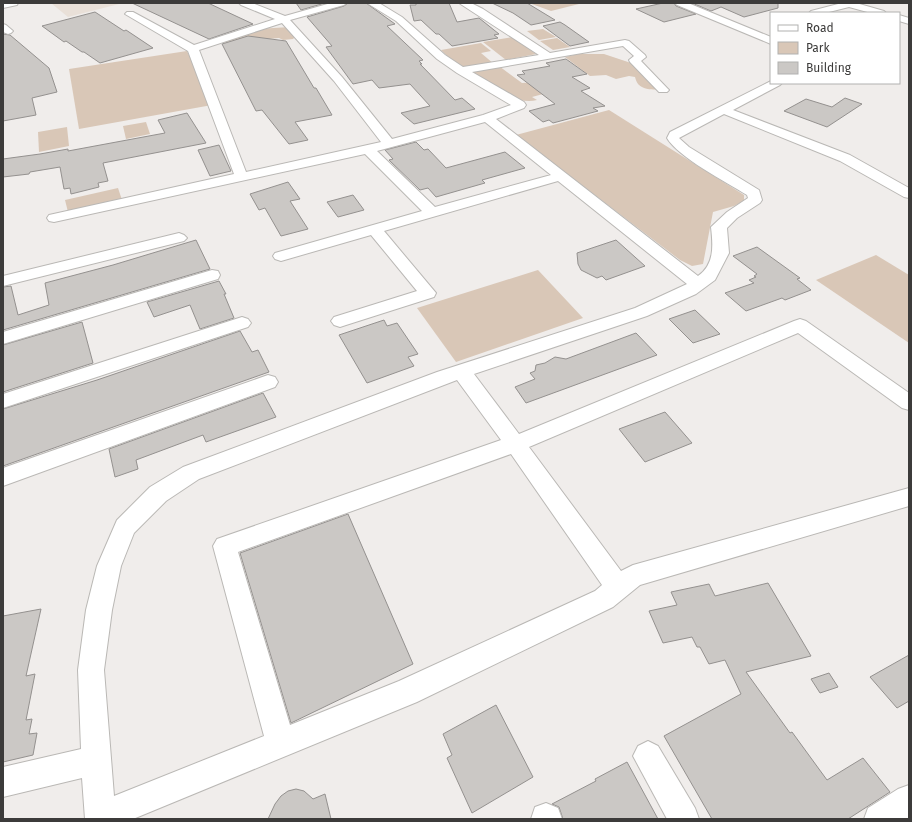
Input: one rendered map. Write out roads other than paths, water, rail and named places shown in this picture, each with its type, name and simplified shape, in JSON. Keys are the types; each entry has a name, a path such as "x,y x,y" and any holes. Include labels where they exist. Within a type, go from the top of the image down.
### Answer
{"street":[{"path":"3,5 13,3"},
{"path":"244,3 284,19 338,79 389,144"},
{"path":"193,49 284,19 341,3"},
{"path":"54,218 389,144 487,118 520,105 461,71 441,57 399,19 372,3"},
{"path":"464,3 480,11 548,56"},
{"path":"680,3 770,41"},
{"path":"818,12 850,4 878,12"},
{"path":"130,14 193,49 241,176"},
{"path":"461,71 625,43 641,57 634,60 663,90"},
{"path":"774,84 674,136 673,138 684,150 754,194 755,200 732,215 719,227 722,253 709,276 690,290 641,312 461,371 191,473 158,494 125,527 109,566 98,610 90,670 100,818 407,692 604,599 632,576 909,497"},
{"path":"723,110 845,158 909,194"},
{"path":"487,118 698,284"},
{"path":"368,149 432,213"},
{"path":"281,256 561,176"},
{"path":"340,321 428,293 374,229"},
{"path":"3,281 179,238"},
{"path":"3,338 212,275"},
{"path":"3,401 242,323"},
{"path":"281,744 225,546 515,444 800,325 909,402"},
{"path":"461,371 618,587"},
{"path":"3,477 268,382"},
{"path":"648,756 684,819"},
{"path":"3,782 96,760"},
{"path":"879,819 909,800"}]}
